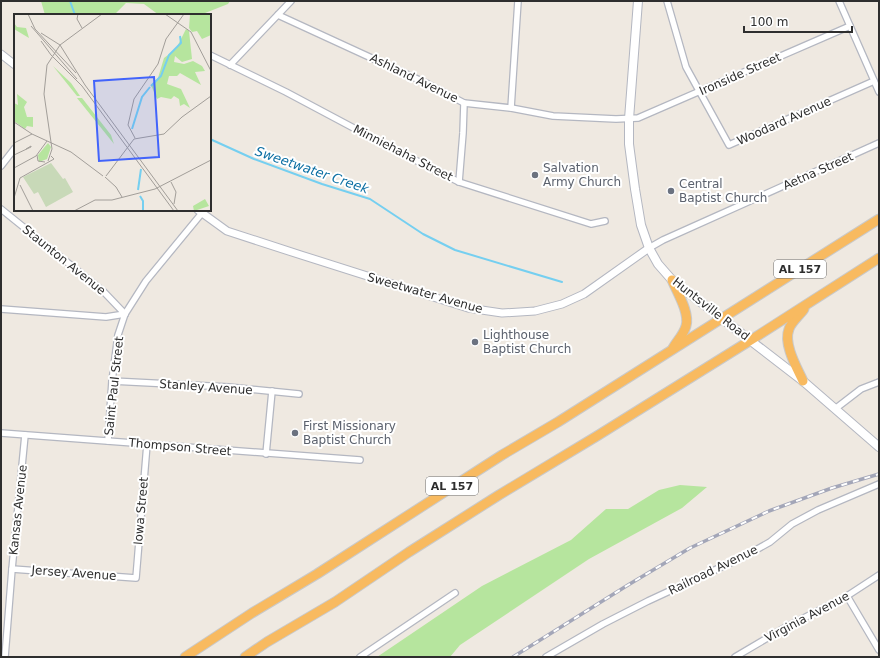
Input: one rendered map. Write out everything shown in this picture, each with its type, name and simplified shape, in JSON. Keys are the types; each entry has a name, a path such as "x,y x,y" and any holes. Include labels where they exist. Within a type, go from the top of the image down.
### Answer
{"highway":[{"name":"AL 157","path":"185,657 252,613 317,574 502,454 558,422 879,219"},
{"name":"AL 157","path":"245,657 267,642 335,602 409,552 598,436 879,258"},
{"path":"669,352 682,334 686,325 687,314 672,280"},
{"path":"803,381 788,341 789,329 810,302"}],"main road":[{"name":"Huntsville Road","path":"638,1 629,119 629,144 641,225 649,248 658,264 672,280 803,381 879,448"}],"street":[{"path":"230,65 291,1"},
{"path":"511,108 518,1"},
{"name":"Woodard Avenue","path":"667,1 686,67 729,145 874,81"},
{"path":"839,1 879,92"},
{"name":"Ashland Avenue","path":"278,15 428,84 464,103 511,108 553,116 629,119"},
{"name":"Ironside Street","path":"629,119 638,118 700,92 850,26"},
{"path":"1,54 14,64"},
{"name":"Minniehaha Street","path":"211,56 459,182 591,224 605,221"},
{"path":"459,182 464,103"},
{"name":"Aetna Street","path":"649,248 879,144"},
{"path":"1,166 14,149"},
{"name":"Staunton Avenue","path":"1,209 103,291 125,314"},
{"name":"Sweetwater Avenue","path":"200,212 228,231 468,308 502,313 535,311 562,304 584,294 649,248"},
{"name":"Saint Paul Street","path":"108,441 112,381 118,335 125,314 146,282 200,212"},
{"path":"1,309 106,317 125,314"},
{"name":"Stanley Avenue","path":"112,381 230,387 299,394"},
{"path":"835,409 861,389 879,382"},
{"path":"266,454 272,391"},
{"name":"Thompson Street","path":"1,433 360,460"},
{"name":"Kansas Avenue","path":"6,657 12,569 25,435"},
{"name":"Iowa Street","path":"136,578 147,444"},
{"name":"Railroad Avenue","path":"546,657 603,624 648,601 745,556 770,542 792,524 818,510 879,484"},
{"name":"Jersey Avenue","path":"12,569 136,578"},
{"name":"Virginia Avenue","path":"735,657 786,627 847,596 879,576"},
{"path":"360,657 455,593"},
{"path":"847,596 879,650"}],"green space":[{"path":"41,1 230,1 228,4 203,14 158,14 144,4 126,3 115,14 45,14"},
{"path":"680,485 707,487 682,508 589,559 460,645 450,657 377,657 482,586 571,540 606,509 628,509 659,490"}],"waterway":[{"name":"Sweetwater Creek","path":"70,1 75,14"},
{"name":"Sweetwater Creek","path":"211,139 254,159 322,184 370,199 423,234 455,250 562,282"}],"railway":[{"path":"513,657 690,548 769,511 832,488 879,474"}],"place":[{"name":"Salvation Army Church","path":"535,175"},
{"name":"Central Baptist Church","path":"671,191"},
{"name":"Lighthouse Baptist Church","path":"475,342"},
{"name":"First Missionary Baptist Church","path":"295,433"}]}
